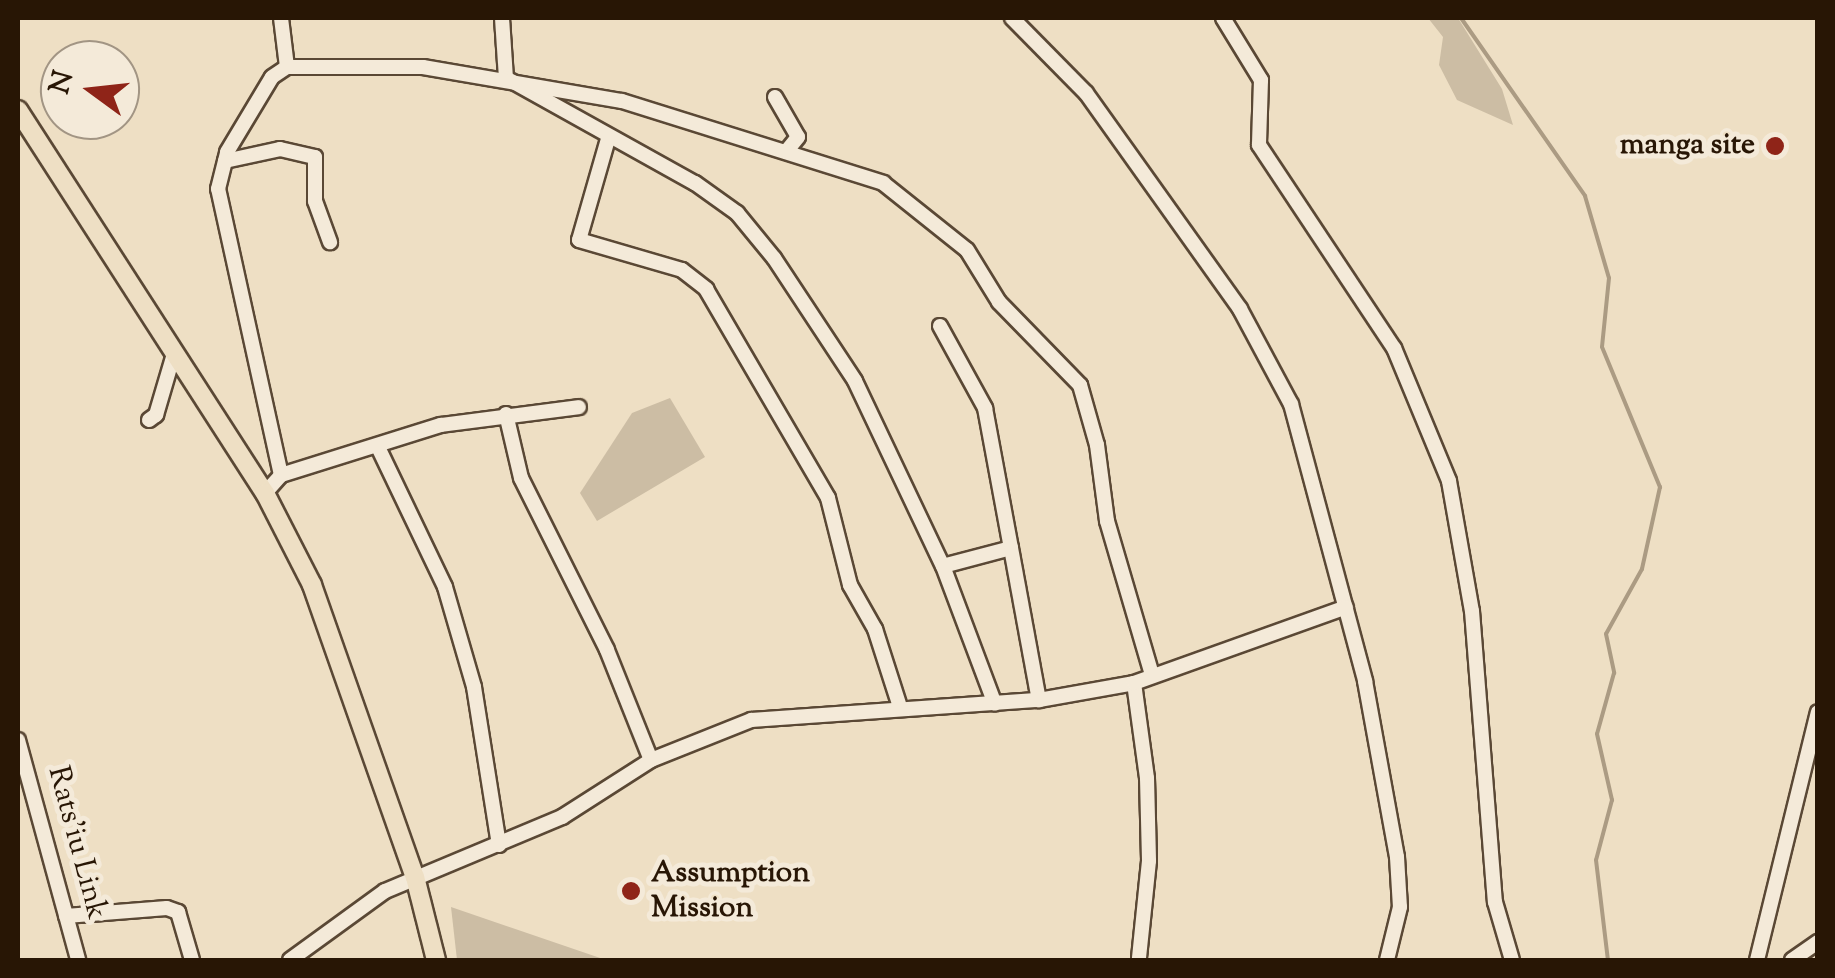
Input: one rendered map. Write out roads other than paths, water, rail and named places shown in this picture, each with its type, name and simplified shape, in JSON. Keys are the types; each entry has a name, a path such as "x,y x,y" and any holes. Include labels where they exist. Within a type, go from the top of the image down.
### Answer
{"main road":[{"path":"18,110 264,494 312,584 415,878 436,960"}],"street":[{"path":"282,18 288,67"},
{"path":"502,18 506,78"},
{"path":"1012,18 1086,93 1240,309 1291,404 1346,607 1397,857 1400,907 1387,960"},
{"path":"1223,18 1261,80 1259,145 1394,348 1449,481 1472,611 1495,902 1512,960"},
{"path":"281,475 218,190 248,109 288,67 423,67 506,78 622,101 858,172 920,207 968,250 999,302 1080,386 1098,445 1107,521 1152,676"},
{"path":"506,78 608,139 694,182 737,213 774,258 855,381 943,566 995,704"},
{"path":"775,97 798,137 786,152"},
{"path":"608,139 579,240 682,270 706,289 828,498 850,584 875,629 900,707"},
{"path":"226,160 280,149 315,157 314,201 330,242"},
{"path":"940,326 985,408 1039,700"},
{"path":"149,420 156,414 174,354"},
{"path":"264,494 281,475 440,425 579,407"},
{"path":"506,414 521,478 606,650 651,760"},
{"path":"378,447 445,587 474,687 498,845"},
{"path":"943,566 1011,548"},
{"path":"290,960 385,890 562,817 651,760 751,720 1039,700 1134,683 1346,607"},
{"path":"1134,683 1148,778 1149,861 1139,958"},
{"path":"1756,960 1818,712"},
{"name":"Rats'iu Link","path":"18,740 78,960"},
{"path":"66,916 167,908 178,912 192,960"},
{"path":"1792,960 1818,942"}],"waterway":[{"path":"1461,18 1585,196 1609,278 1602,347 1660,487 1642,569 1606,634 1614,673 1597,734 1612,800 1596,860 1608,960"}],"place":[{"name":"manga site","path":"1775,146"},
{"name":"Assumption Mission","path":"631,891"}]}
